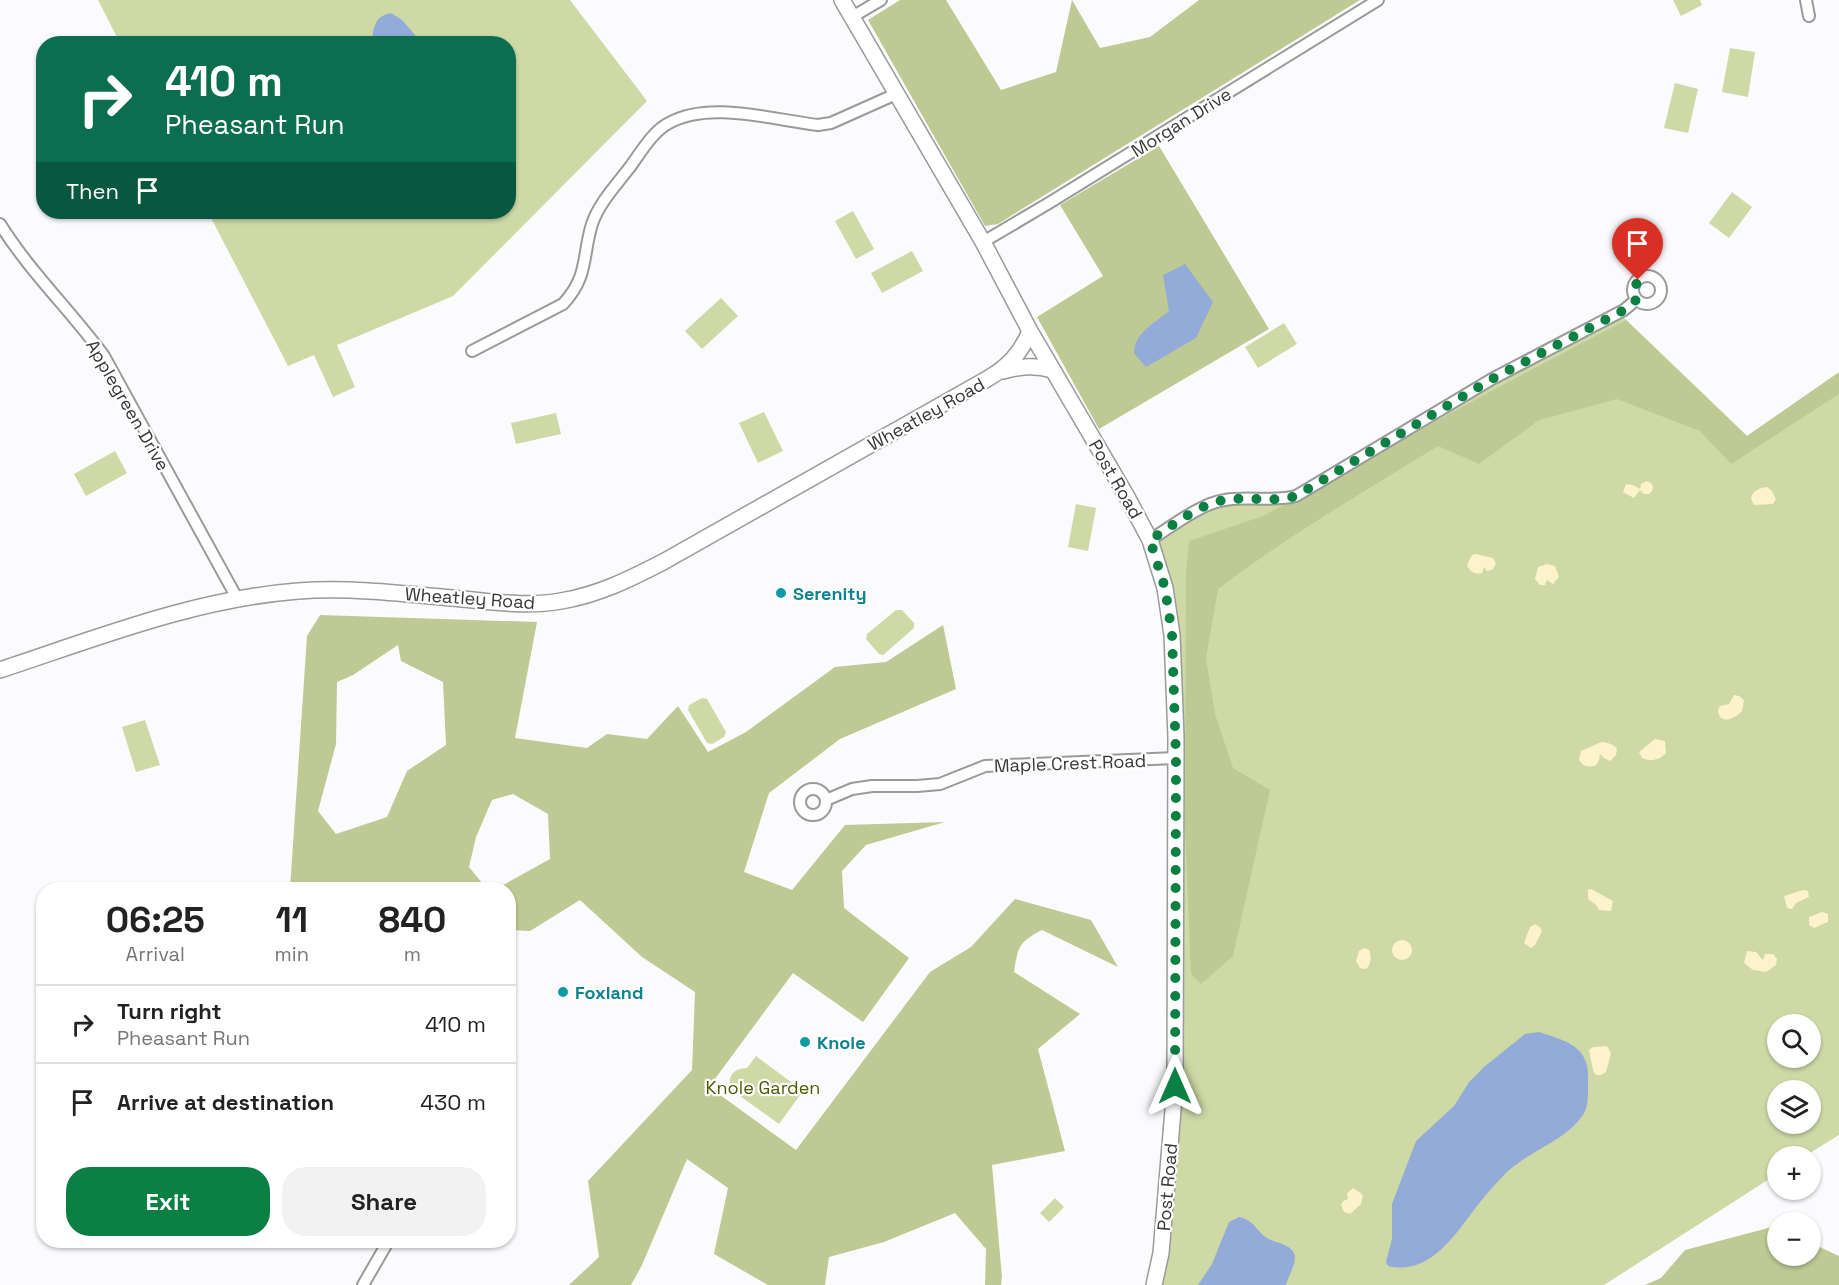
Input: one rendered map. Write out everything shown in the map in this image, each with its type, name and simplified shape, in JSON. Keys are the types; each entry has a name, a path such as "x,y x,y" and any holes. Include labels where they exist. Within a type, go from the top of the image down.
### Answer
{"main road":[{"path":"842,0 983,242 1030,331"},
{"name":"Wheatley Road","path":"1000,372 1018,355 1030,331"},
{"name":"Post Road","path":"1030,331 1150,540 1165,588 1172,634 1176,758 1175,1086 1162,1245 1154,1285"},
{"name":"Wheatley Road","path":"0,670 196,607 298,591 346,591 523,605 561,602 593,594 663,562 1000,372 1020,366 1039,366 1053,370"}],"street":[{"path":"852,17 881,0"},
{"name":"Morgan Drive","path":"983,242 1378,0"},
{"path":"1806,0 1809,16"},
{"path":"472,351 563,304 572,294 582,275 593,223 600,207 653,136 668,123 704,112 723,112 807,123 831,123 896,94"},
{"name":"Applegreen Drive","path":"0,224 33,271 104,356 238,600"},
{"path":"1150,540 1197,511 1222,500 1244,498 1281,500 1296,496 1492,379 1624,310 1636,300"},
{"name":"Maple Crest Road","path":"826,800 852,789 872,786 940,784 986,766 1176,758"},
{"path":"363,1285 384,1248"}],"green space":[{"path":"98,0 570,0 647,101 453,296 337,345 355,387 333,397 314,355 288,366 212,219 516,219 516,36 116,36"},
{"path":"900,0 946,0 1001,90 1056,72 1072,0 1100,48 1150,37 1199,0 1360,0 998,224 985,226 868,20"},
{"path":"1673,0 1700,0 1702,5 1681,16"},
{"path":"1730,48 1755,52 1748,97 1722,92"},
{"path":"1675,83 1698,89 1688,133 1664,128"},
{"path":"1159,146 1269,329 1099,429 1037,317 1103,276 1060,205"},
{"path":"1732,192 1752,207 1729,238 1709,223"},
{"path":"853,211 874,249 856,259 835,221"},
{"path":"912,251 923,271 882,293 871,273"},
{"path":"721,298 738,316 702,349 685,331"},
{"path":"1619,313 1747,436 1839,373 1839,1135 1821,1146 1767,1146 1767,1180 1604,1285 1154,1285 1173,1127 1172,635 1150,540 1222,500 1281,500"},
{"path":"1626,320 1747,436 1839,372 1839,394 1731,464 1700,431 1617,399 1539,420 1479,464 1438,446 1354,497 1218,589 1206,658 1215,714 1233,768 1270,790 1233,956 1201,984 1191,974 1185,827 1186,574 1189,541 1263,516"},
{"path":"1284,323 1297,344 1258,368 1245,347"},
{"path":"764,412 783,451 758,463 739,423"},
{"path":"556,413 561,434 516,444 511,423"},
{"path":"115,451 127,473 86,496 74,474"},
{"path":"1076,504 1096,508 1088,551 1068,547"},
{"path":"896,610 902,610 914,623 914,628 883,655 879,654 866,639 867,634"},
{"path":"320,615 537,622 515,738 587,748 607,734 647,739 678,706 708,752 746,732 835,667 886,662 943,625 956,689 840,739 769,793 744,872 792,890 845,825 945,822 866,845 842,871 844,908 909,958 863,1022 793,973 709,1087 796,1150 930,972 971,947 1015,899 1091,920 1118,967 1042,930 1028,938 1019,950 1014,972 1080,1014 1038,1049 1065,1151 992,1165 1001,1285 985,1285 986,1249 955,1213 884,1242 829,1257 825,1285 768,1285 714,1254 728,1188 687,1159 642,1265 631,1285 569,1285 599,1257 588,1181 692,1070 695,992 642,957 580,900 530,931 516,930 516,882 509,882 550,859 548,814 513,794 492,800 476,837 469,867 481,882 290,882 307,636","holes":["398,645 401,661 443,682 446,745 407,771 387,817 336,834 318,811 336,744 337,682 353,675"]},
{"path":"702,698 707,699 726,732 724,737 712,744 707,743 688,710 689,705"},
{"path":"145,720 160,765 136,772 122,727"},
{"name":"Knole Garden","path":"756,1056 803,1091 779,1124 733,1091 731,1086 730,1078 734,1072 747,1068"},
{"path":"1055,1198 1064,1207 1049,1222 1040,1213"},
{"path":"1767,1228 1767,1266 1821,1266 1821,1248 1839,1256 1839,1285 1645,1285 1661,1278 1685,1250"}],"sand":[{"path":"1647,481 1653,487 1649,494 1644,494 1640,490 1634,498 1623,492 1626,484 1640,489 1641,484"},
{"path":"1767,487 1776,499 1773,504 1754,505 1751,499 1754,492"},
{"path":"1472,555 1493,558 1496,564 1492,570 1487,571 1484,567 1482,573 1477,574 1471,571 1467,565"},
{"path":"1547,564 1555,566 1559,577 1553,584 1547,580 1545,585 1540,585 1535,579 1538,567"},
{"path":"1734,695 1744,700 1742,711 1728,720 1721,718 1718,710 1720,706 1729,704"},
{"path":"1655,739 1665,741 1666,753 1655,760 1642,758 1639,752"},
{"path":"1601,742 1615,747 1616,755 1610,761 1600,754 1596,765 1591,767 1583,765 1579,760 1581,751"},
{"path":"1591,889 1613,901 1611,911 1599,910 1588,899 1588,890"},
{"path":"1803,890 1808,891 1809,897 1796,903 1792,909 1787,908 1784,896"},
{"path":"1822,912 1828,914 1828,922 1814,928 1809,925 1809,917"},
{"path":"1535,924 1542,931 1531,948 1524,943 1530,927"},
{"path":"1402,940 1409,943 1412,950 1409,957 1402,960 1395,957 1392,950 1395,943"},
{"path":"1364,948 1369,950 1370,955 1370,963 1366,969 1360,968 1356,961 1359,951"},
{"path":"1747,951 1756,952 1763,960 1765,954 1773,954 1777,959 1776,965 1766,972 1753,970 1744,963"},
{"path":"1607,1046 1611,1053 1606,1072 1596,1075 1589,1050 1593,1047"},
{"path":"1353,1188 1363,1196 1361,1204 1350,1214 1344,1212 1341,1205 1348,1199 1347,1193"}],"water":[{"path":"391,13 402,20 416,36 373,36 378,20"},
{"path":"1185,264 1213,302 1196,338 1146,367 1134,353 1135,346 1141,334 1169,311 1163,275"},
{"path":"1539,1032 1574,1046 1585,1059 1588,1068 1588,1093 1583,1115 1561,1136 1508,1171 1485,1196 1456,1234 1433,1256 1419,1264 1405,1267 1388,1266 1386,1262 1392,1239 1392,1204 1416,1141 1454,1106 1469,1082 1484,1067 1525,1034"},
{"path":"1239,1217 1249,1221 1269,1239 1292,1250 1295,1257 1294,1265 1286,1285 1198,1285 1212,1264 1229,1222"}],"place":[{"name":"Serenity","path":"781,593"},
{"name":"Foxland","path":"563,992"},
{"name":"Knole","path":"805,1042"}],"route":[{"path":"1175,1086 1176,737 1172,634 1165,588 1150,540 1197,511 1222,500 1244,498 1281,500 1296,496 1492,379 1624,310 1636,300 1633,287 1638,280"}]}
